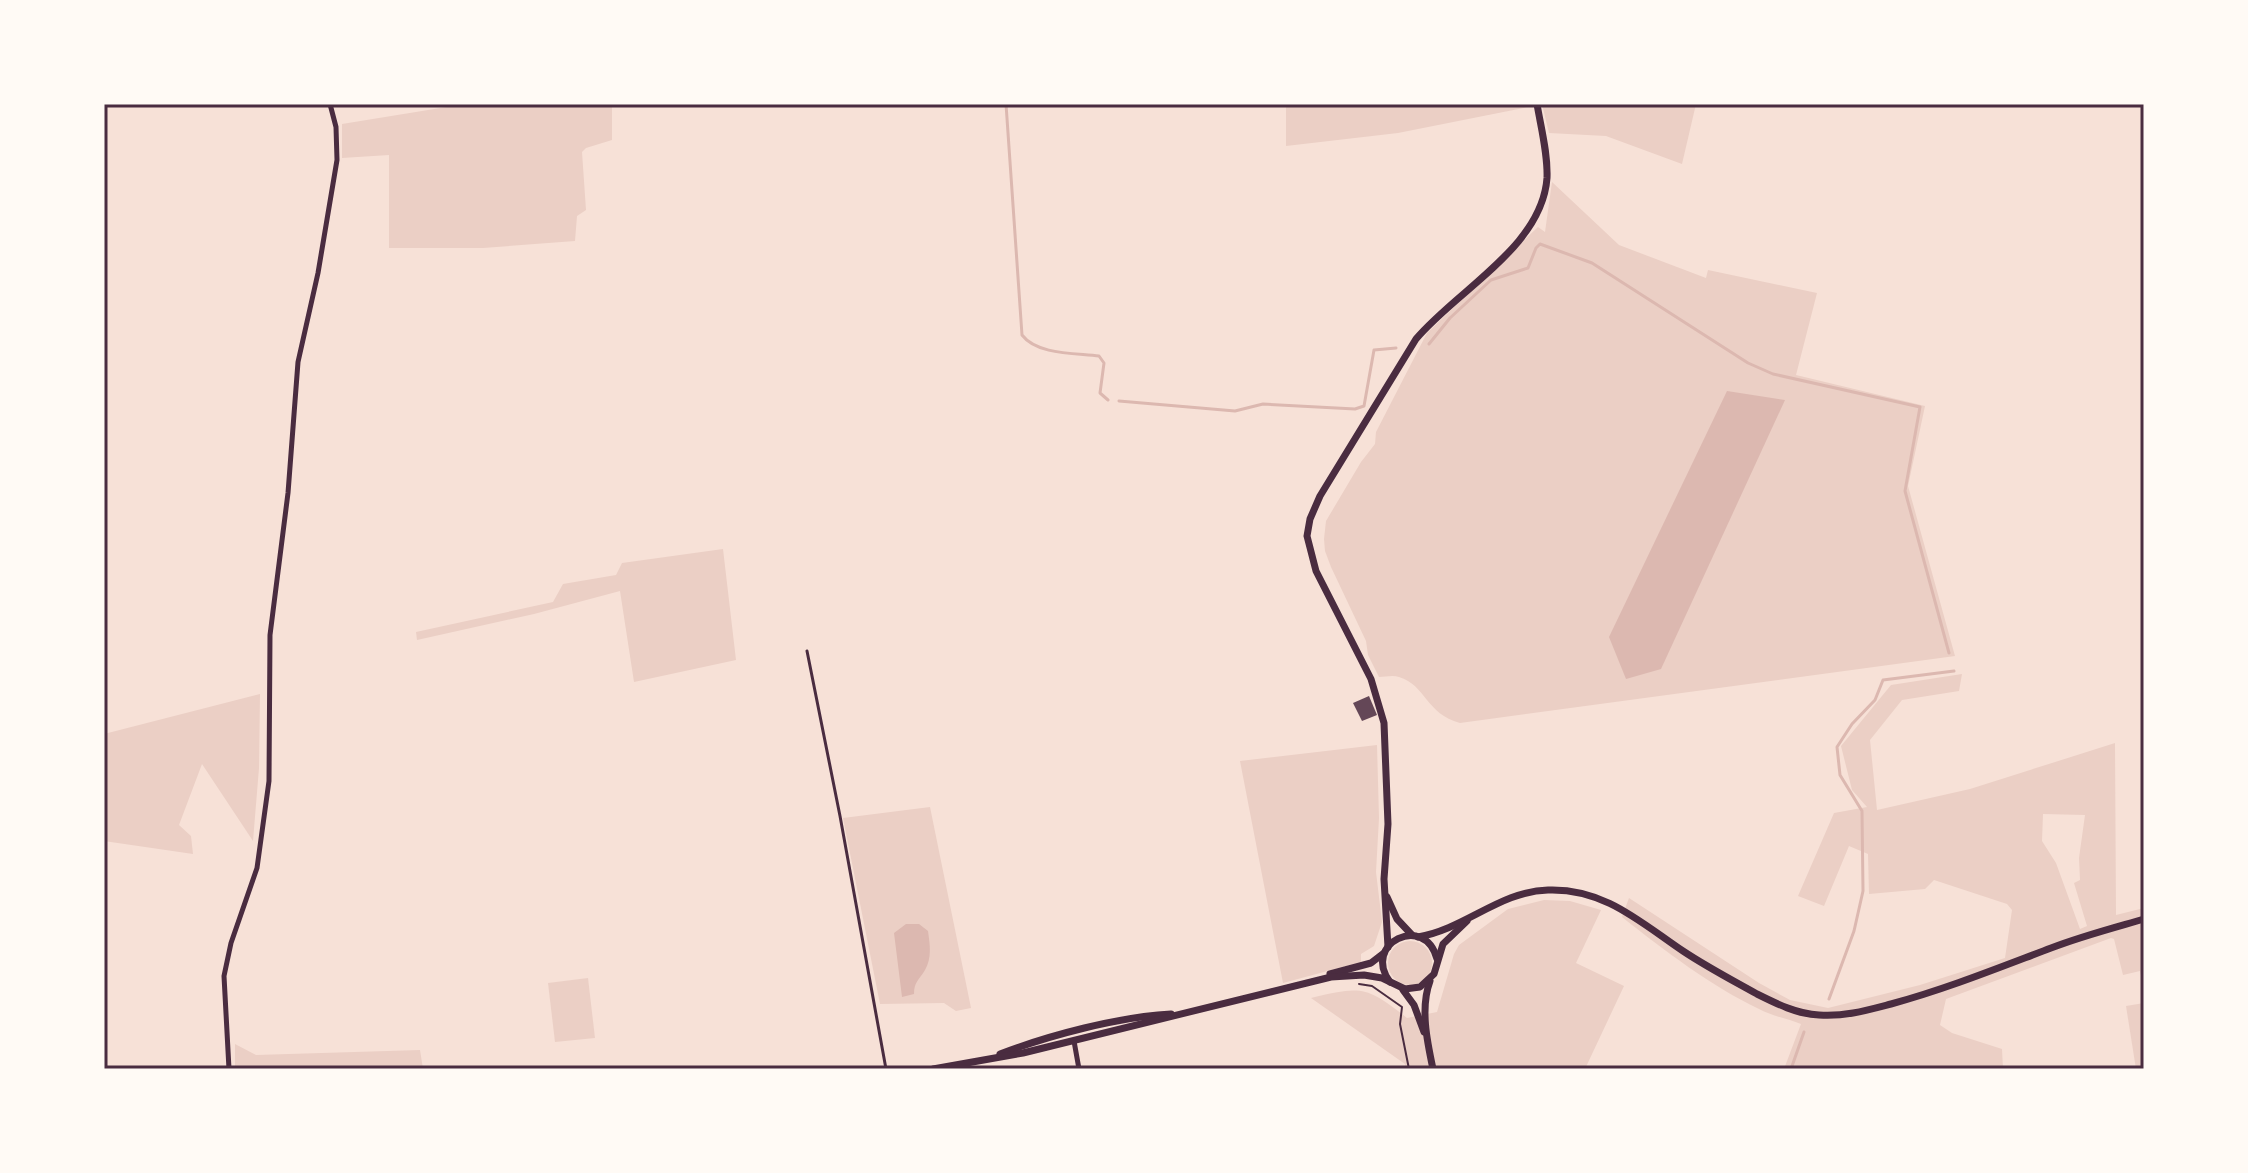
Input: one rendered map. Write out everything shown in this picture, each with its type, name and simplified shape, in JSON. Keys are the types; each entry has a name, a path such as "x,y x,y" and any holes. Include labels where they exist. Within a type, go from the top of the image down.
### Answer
{"main road":[{"path":"1392,983 1384,971 1388,824 1383,716 1371,679 1316,571 1307,536 1310,519 1320,496 1416,339 1516,244 1537,215 1544,195 1547,170 1537,104"},
{"path":"1384,888 1397,919 1433,948 1437,961"},
{"path":"933,1069 1074,1041 1305,983 1371,963 1400,937 1434,933 1502,900 1531,891 1555,889 1588,894 1622,908 1708,967 1772,1001 1801,1013 1828,1016 1850,1014 1914,998 2075,939 2144,919"},
{"path":"1428,1045 1426,1003 1437,961 1446,940 1475,914"},
{"path":"1305,983 1351,975 1375,977 1402,988 1417,989 1430,981"},
{"path":"1402,988 1414,1005 1433,1069"},
{"path":"983,1059 1035,1042 1137,1018 1188,1012"}],"street":[{"path":"229,1069 224,976 231,943 257,868 269,781 269,647 288,493 298,362 318,273 337,160 336,127 330,104"},
{"path":"1074,1041 1079,1069"}],"lane":[{"path":"807,651 886,1069"}],"path":[{"path":"1372,986 1402,1007 1400,1024 1409,1069"}],"shaded area":[{"path":"465,104 612,104 612,140 582,152 586,210 577,216 575,241 483,248 389,248 389,155 342,158 342,124"},
{"path":"1286,104 1527,104 1528,107 1398,133 1286,146"},
{"path":"1542,104 1696,104 1682,164 1606,136 1549,133"},
{"path":"1552,182 1619,245 1706,278 1708,270 1817,293 1796,375 1925,406 1908,486 1955,656 1460,723 1440,713 1408,681 1397,676 1379,677 1325,551 1326,521 1375,444 1376,432 1427,333 1538,227 1545,232"},
{"path":"1727,391 1785,400 1661,669 1626,679 1609,637"},
{"path":"723,549 736,660 634,682 620,591 417,640 416,632 553,602 563,584 616,575 622,563"},
{"path":"1962,674 1959,691 1902,700 1870,740 1877,810 1970,789 2115,743 2116,915 2144,908 2144,988 2140,971 2123,975 2114,939 2111,938 1946,999 1940,1025 1952,1033 2002,1049 2003,1069 1784,1069 1801,1024 1764,1011 1723,990 1622,917 1629,898 1759,983 1790,1000 1828,1008 1920,985 2005,958 2012,910 2007,904 1934,880 1925,889 1869,894 1868,854 1849,846 1824,906 1798,896 1834,813 1867,807 1852,790 1841,746 1891,685","holes":["2043,814 2085,815 2079,858 2080,880 2074,883 2087,926 2080,929 2056,863 2042,841"]},
{"path":"260,694 259,768 253,841 202,764 179,825 191,836 193,854 104,841 104,734"},
{"path":"1377,745 1379,818 1376,872 1382,922 1374,946 1361,954 1361,962 1283,983 1240,761"},
{"path":"930,807 971,1008 956,1011 944,1003 880,1004 843,818"},
{"path":"1544,900 1570,901 1601,910 1576,963 1624,986 1585,1069 1406,1069 1405,1064 1311,998 1342,992 1363,992 1372,994 1407,1018 1437,1012 1459,945 1508,909"},
{"path":"906,924 919,924 928,931 930,951 929,961 914,994 902,997 894,933"},
{"path":"1410,941 1425,948 1432,963 1425,978 1410,985 1395,978 1388,963 1395,948"},
{"path":"588,978 595,1038 555,1042 548,983"},
{"path":"2144,1003 2144,1069 2136,1069 2126,1006"},
{"path":"235,1044 256,1055 420,1050 423,1069 235,1069"}],"building":[{"path":"1369,696 1377,715 1362,721 1353,703"}],"waterway":[{"path":"1006,104 1022,335 1029,342 1047,350 1099,356 1104,363 1100,393 1108,400"},
{"path":"1429,344 1450,318 1491,280 1528,268 1540,244 1592,263 1748,363 1773,374 1920,407 1905,491 1949,653"},
{"path":"1119,401 1235,411 1263,404 1355,409 1364,406 1374,350 1396,348"},
{"path":"1829,999 1854,931 1863,891 1862,811 1840,775 1837,747 1852,724 1875,700 1883,680 1954,671"},
{"path":"1791,1069 1804,1032"}]}
